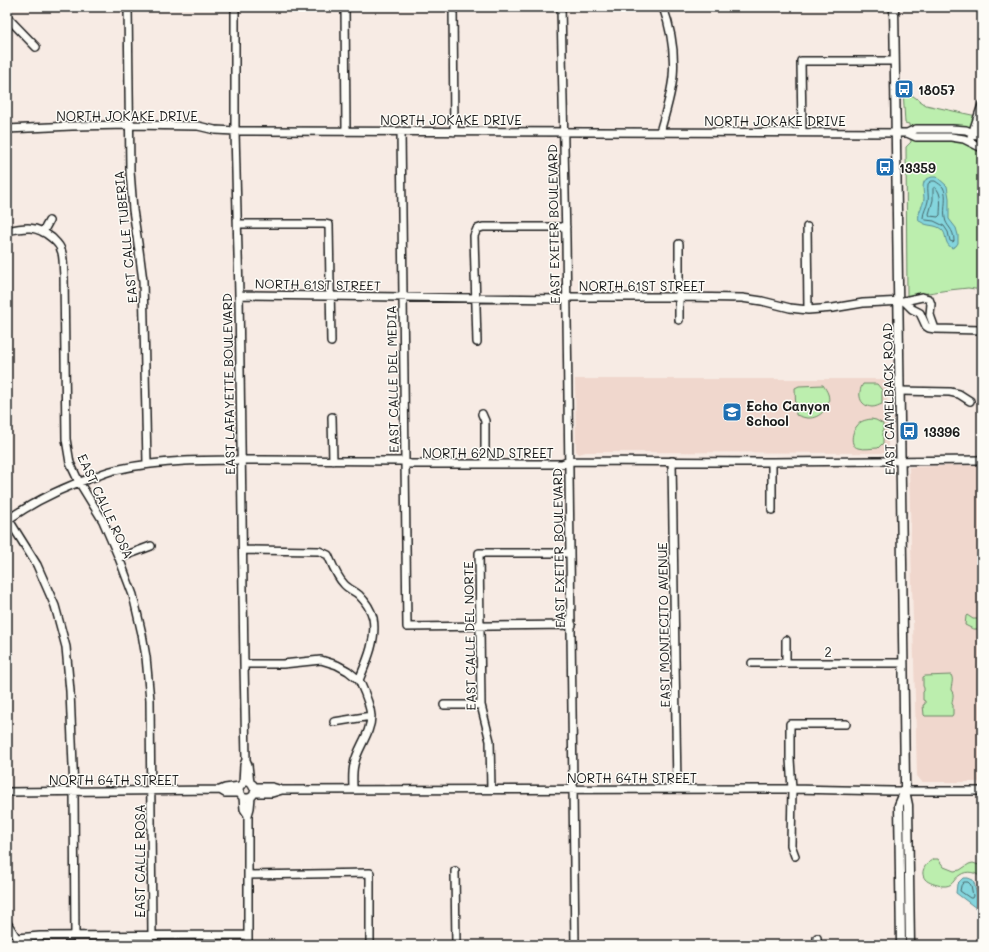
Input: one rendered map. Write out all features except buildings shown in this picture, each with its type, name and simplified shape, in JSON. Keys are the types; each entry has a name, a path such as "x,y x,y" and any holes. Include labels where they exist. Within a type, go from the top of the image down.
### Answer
{"main road":[{"name":"EAST CAMELBACK ROAD","path":"894,7 895,133 901,301 899,392 905,791 908,806 910,945"},
{"name":"EAST CAMELBACK ROAD","path":"901,945 899,805 905,791"},
{"path":"900,889 909,889"}],"street":[{"name":"EAST CALLE TUBERIA","path":"128,7 130,171 132,202 143,281 147,464"},
{"name":"EAST LAFAYETTE BOULEVARD","path":"235,7 235,131 238,224 244,664 246,760 248,765 247,790 250,808 248,815 248,945"},
{"path":"345,7 346,131"},
{"path":"453,7 454,132"},
{"name":"EAST EXETER BOULEVARD","path":"561,7 572,625 575,945"},
{"path":"660,132 673,78 673,52 668,19 663,7"},
{"path":"7,17 36,47"},
{"path":"802,132 801,61 894,61"},
{"path":"969,141 982,105"},
{"name":"NORTH JOKAKE DRIVE","path":"7,129 130,125 198,126 215,130 235,131 907,133"},
{"path":"907,133 916,129 935,128 966,130 982,137"},
{"name":"EAST CALLE DEL MEDIA","path":"401,131 407,627 480,626"},
{"path":"907,133 916,137 951,137 969,141 982,148"},
{"path":"7,231 20,228 36,228 43,232 49,221"},
{"path":"238,224 329,225 331,342"},
{"path":"477,342 474,236 477,229 483,227 566,227"},
{"path":"807,227 808,310"},
{"name":"EAST CALLE ROSA","path":"43,232 56,242 62,251 64,275 66,438 70,462 79,482 103,521 119,558 133,595 146,657 150,700 152,936"},
{"path":"679,244 679,320"},
{"name":"NORTH 61ST STREET","path":"239,295 560,299 566,297 679,297 762,300 790,308 808,310 822,310 863,303 901,301 922,297 929,298 931,304 930,311"},
{"path":"901,301 920,314 926,326 929,328 935,330 982,330"},
{"path":"920,314 928,314 930,311 935,330"},
{"path":"899,392 950,392 959,394 970,401"},
{"path":"482,414 486,421 486,464"},
{"path":"332,417 333,461"},
{"name":"NORTH 62ND STREET","path":"7,519 42,498 79,482 118,469 178,461 405,461 410,464 562,464 569,461 772,462 982,460"},
{"name":"EAST MONTECITO AVENUE","path":"672,461 677,789"},
{"path":"772,462 772,510"},
{"path":"7,519 37,565 55,606 66,647 70,691 74,791 75,936"},
{"path":"119,558 151,546"},
{"path":"242,550 319,551 328,555 334,569 344,584 358,594 368,606 373,617 374,633 369,655 359,680"},
{"name":"EAST CALLE DEL NORTE","path":"491,789 490,740 480,705 479,553 570,553"},
{"path":"480,626 572,625"},
{"path":"786,640 786,663"},
{"path":"244,664 283,664 321,660 337,665 348,671 359,680 369,703 371,716 368,732 354,765 354,790"},
{"name":"2","path":"752,663 903,663"},
{"path":"444,706 480,705"},
{"path":"334,722 371,716"},
{"path":"795,856 791,846 792,789 790,724 846,724"},
{"name":"NORTH 64TH STREET","path":"7,792 220,790 225,793 272,787 282,790 792,789 982,791"},
{"path":"455,871 456,945"},
{"path":"248,875 370,873 370,945"},
{"path":"7,923 21,945"},
{"path":"17,938 40,936 248,935"}],"shaded area":[{"name":"Echo Canyon School","path":"575,379 887,379 888,445 885,453 586,452 579,454 576,451"},
{"path":"982,465 982,782 922,782 917,776 909,467"}],"green space":[{"path":"903,89 926,105 982,116 982,290 968,288 907,296 906,147 911,142 909,124 905,123"},
{"path":"863,384 877,384 882,390 882,404 872,407 862,402 860,398 860,391"},
{"path":"823,385 828,393 829,399 827,407 824,411 812,418 805,418 796,415 795,388 799,386"},
{"path":"871,419 883,424 883,443 878,448 863,449 855,447 852,438 855,428 861,422"},
{"path":"967,615 973,619 982,619 982,629 973,629 965,625"},
{"path":"951,675 951,690 953,695 952,716 925,716 923,705 925,704 925,701 923,700 923,677"},
{"path":"934,859 938,859 944,867 954,871 960,870 973,863 982,866 982,879 975,873 969,872 963,873 951,884 946,886 930,883 923,876 923,870 929,862"}],"water":[{"path":"937,177 947,186 949,198 949,219 956,228 958,235 958,243 952,248 947,244 944,233 941,229 919,221 919,215 924,199 924,182 926,179"},
{"path":"963,878 973,880 976,892 982,899 982,911 956,893 957,884"}],"place":[{"name":"18057","path":"904,89"},
{"name":"13359","path":"885,167"},
{"name":"Echo Canyon School","path":"732,412"},
{"name":"13396","path":"909,431"}]}
